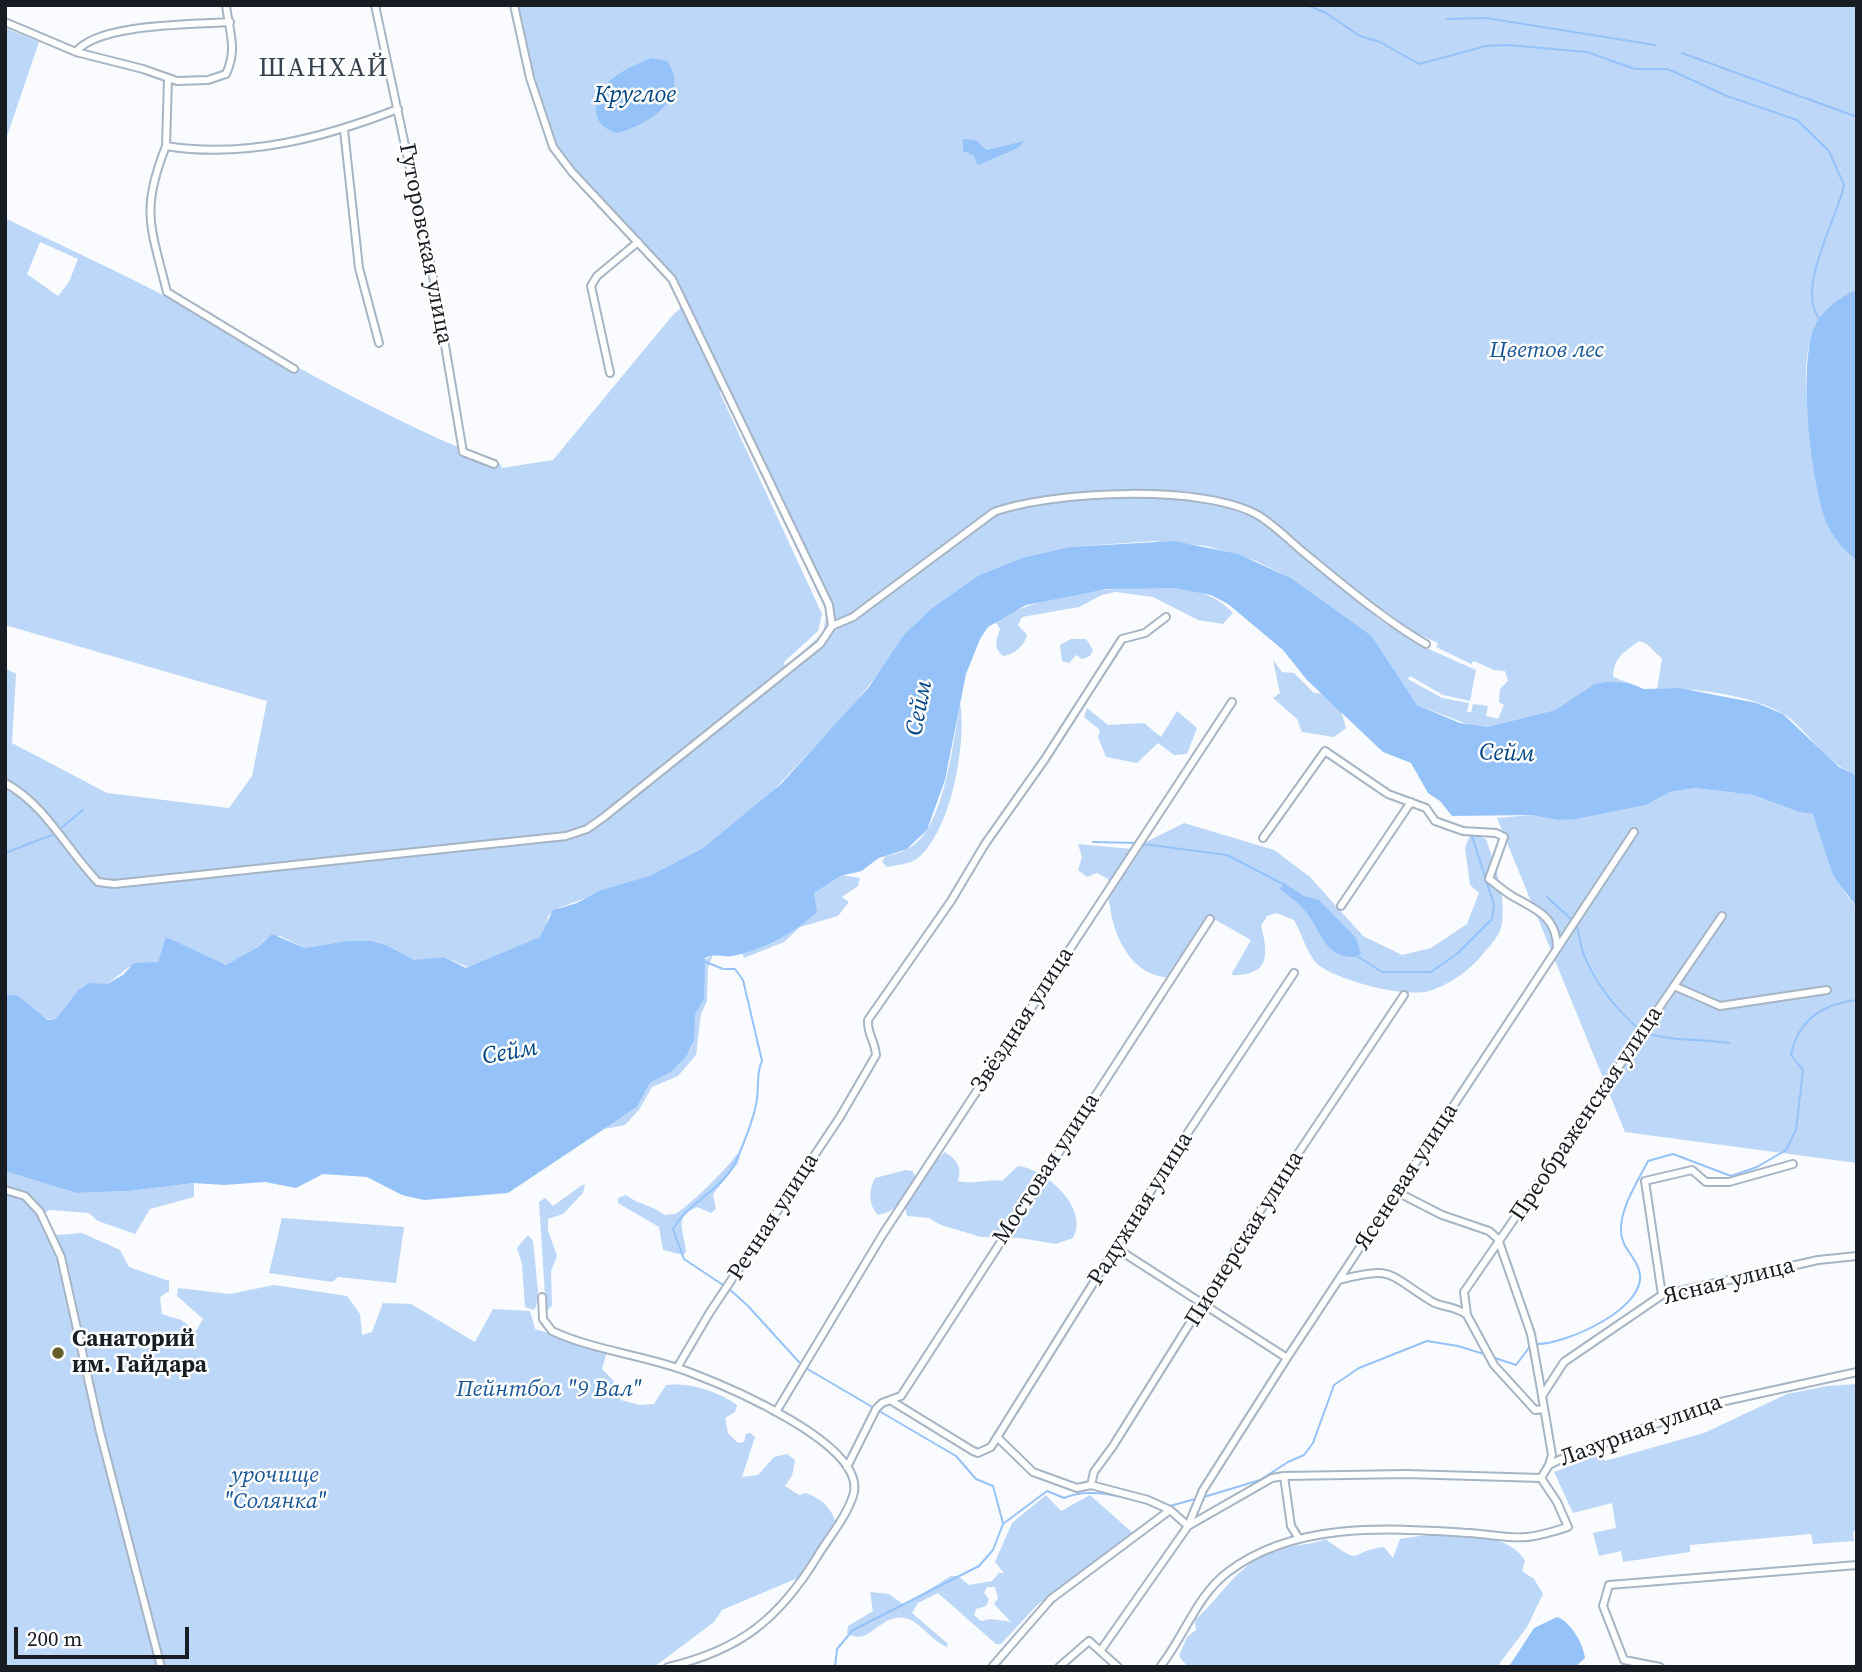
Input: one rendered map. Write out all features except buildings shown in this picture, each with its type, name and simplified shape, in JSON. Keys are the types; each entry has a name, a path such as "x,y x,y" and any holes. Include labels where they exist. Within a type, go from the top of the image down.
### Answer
{"street":[{"path":"5,22 76,52 143,68 168,79 208,80 226,74 233,49 226,5"},
{"name":"Гуторовская улица","path":"375,5 435,286 463,452 494,464"},
{"path":"514,5 530,78 553,147 572,172 672,279 829,606 832,626"},
{"path":"76,52 90,39 117,31 230,22"},
{"path":"168,79 166,146 150,189 149,209 167,292 294,369"},
{"path":"166,146 184,149 259,148 288,143 337,128 344,130 398,109"},
{"path":"344,130 359,268 379,343"},
{"path":"610,373 591,286 597,276 638,242"},
{"path":"5,783 18,790 43,814 98,882 114,884 566,836 587,829 820,644 832,626 853,617 994,512 1010,506 1081,496 1149,495 1202,499 1259,516 1426,645"},
{"name":"Речная улица","path":"677,1368 865,1075 876,1055 875,1044 867,1031 868,1020 880,1007 900,970 951,901 985,844 1122,639 1145,633 1167,617"},
{"name":"Звёздная улица","path":"776,1412 890,1223 1233,702"},
{"path":"1263,838 1325,751 1388,794 1426,808 1435,821 1463,831 1483,831 1504,837 1489,878 1513,896 1530,903 1550,920 1557,934 1557,947"},
{"path":"1341,906 1411,802"},
{"name":"Ясеневая улица","path":"1188,1526 1203,1490 1287,1357 1634,832"},
{"name":"Преображенская улица","path":"1467,1315 1464,1292 1722,916"},
{"name":"Мостовая улица","path":"846,1468 876,1411 890,1400 901,1396 1210,919"},
{"name":"Радужная улица","path":"890,1400 973,1451 978,1453 990,1447 1175,1152 1294,973"},
{"path":"1674,986 1720,1006 1827,989"},
{"name":"Пионерская улица","path":"1091,1485 1094,1472 1206,1303 1267,1200 1404,995"},
{"path":"1662,1295 1645,1181 1692,1170 1706,1182 1729,1182 1793,1164"},
{"path":"5,1190 24,1196 40,1212 61,1257 100,1432 161,1667"},
{"path":"1397,1192 1442,1215 1489,1231 1499,1242 1531,1334 1552,1455 1549,1465"},
{"path":"1116,1247 1161,1279 1206,1303 1287,1357"},
{"name":"Ясная улица","path":"1542,1395 1564,1362 1662,1295 1818,1260 1857,1256"},
{"path":"1339,1280 1374,1271 1391,1273 1434,1303 1449,1304 1467,1315 1506,1381 1535,1410 1544,1409"},
{"path":"542,1297 543,1319 552,1331 677,1368 776,1412 817,1437 846,1468 854,1484 850,1501 798,1588 779,1611 732,1644 686,1665 668,1667"},
{"name":"Лазурная улица","path":"1284,1476 1406,1474 1541,1478 1549,1465 1707,1405 1836,1374 1857,1372"},
{"path":"997,1437 1033,1472 1077,1488 1091,1485 1148,1500 1170,1510 1188,1526"},
{"path":"1101,1650 1188,1526 1272,1478 1284,1476 1291,1526 1298,1537"},
{"path":"1160,1667 1194,1612 1226,1573 1281,1543 1298,1537 1368,1531 1429,1530 1526,1538 1568,1527 1557,1502 1541,1478"},
{"path":"992,1667 1051,1599 1170,1510"},
{"path":"1660,1667 1625,1660 1603,1606 1609,1586 1857,1565"},
{"path":"1059,1667 1089,1641 1118,1667"}],"green space":[{"name":"Цветов лес","path":"517,5 1857,5 1857,289 1841,299 1817,328 1809,346 1806,381 1813,458 1825,518 1838,542 1857,561 1857,776 1838,765 1792,720 1764,705 1708,692 1657,689 1662,659 1647,644 1639,641 1620,656 1615,665 1613,677 1629,683 1597,684 1555,710 1487,727 1472,726 1417,705 1372,636 1291,578 1256,561 1207,546 1154,541 1069,547 1022,558 979,575 932,608 848,711 857,725 822,739 771,793 703,848 649,876 558,908 548,916 544,934 535,940 470,968 444,957 414,961 386,945 372,941 346,941 305,948 280,936 267,938 258,947 227,965 200,956 168,938 158,962 129,967 107,984 85,985 56,1019 42,1017 19,999 5,994 5,668 16,674 12,743 107,793 229,808 252,776 267,701 5,625 5,218 163,295 371,406 500,464 502,468 553,460 672,316 685,304 672,279 569,174 546,124","holes":["40,242 78,259 69,282 58,296 27,274","722,388 827,613 823,633 785,668 784,662 818,631 822,614 720,393","1384,610 1412,631 1438,643 1436,647 1471,664 1474,661 1494,670 1505,671 1508,681 1500,689 1499,702 1504,705 1498,719 1486,716 1488,706 1473,704 1471,712 1467,712 1469,703 1442,698 1408,679 1410,676 1443,695 1470,701 1476,670 1424,647 1397,627 1389,626 1376,617"]},
{"path":"5,28 39,42 5,142"},
{"path":"1143,587 1192,590 1214,598 1233,613 1223,624 1198,620 1153,597 1115,592 1102,595 1079,607 1022,617 1018,625 1027,635 1021,646 1015,652 1003,656 998,650 1000,629 995,621 1012,612 1067,595"},
{"path":"1071,639 1086,639 1093,650 1090,656 1082,659 1076,655 1069,663 1062,661 1060,645"},
{"path":"1273,660 1282,672 1294,673 1314,693 1324,694 1341,711 1346,728 1334,737 1302,732 1297,719 1273,698 1280,693"},
{"path":"960,703 961,740 948,808 930,845 918,858 887,867 882,862 885,856 901,852 915,844 934,817 951,757"},
{"path":"1087,708 1108,725 1144,723 1161,737 1177,711 1197,728 1187,754 1174,755 1158,743 1137,763 1106,757 1098,737 1100,730 1084,717"},
{"path":"1695,788 1753,795 1799,812 1813,814 1836,875 1857,908 1857,1163 1625,1132 1497,818 1532,815 1577,819 1646,805 1670,792"},
{"path":"1184,823 1274,850 1310,877 1363,936 1402,955 1431,948 1467,924 1479,893 1470,885 1465,848 1471,833 1486,839 1493,859 1502,901 1501,928 1477,961 1465,971 1437,988 1418,993 1373,987 1330,972 1312,958 1294,920 1276,913 1267,916 1261,926 1265,955 1259,968 1253,972 1231,975 1251,940 1214,919 1175,978 1157,976 1143,969 1122,945 1111,912 1108,879 1097,873 1087,877 1078,870 1082,857 1078,844 1132,849"},
{"path":"873,862 862,871 842,875 860,878 858,886 842,897 849,902 838,916 800,927 784,942 744,958 742,953 738,955 727,888"},
{"path":"713,955 708,967 707,1001 701,1014 696,1055 678,1076 652,1087 639,1110 625,1125 604,1129 637,1107 650,1083 676,1067 687,1056 692,1046 695,1015 704,999 703,961"},
{"path":"945,1152 958,1165 958,1181 1002,1181 1018,1166 1041,1174 1062,1192 1076,1215 1077,1227 1073,1238 1056,1244 1020,1238 981,1237 941,1225 929,1218 907,1216 905,1207 934,1162"},
{"path":"736,1155 740,1155 738,1163 713,1194 716,1209 711,1213 697,1207 689,1211 682,1220 686,1252 683,1255 663,1250 659,1227 618,1203 618,1198 626,1195 664,1215 675,1214 707,1187"},
{"name":"урочище \"Солянка\"","path":"5,1171 76,1193 129,1191 194,1183 194,1197 150,1209 135,1234 98,1221 89,1213 49,1210 41,1216 45,1231 58,1235 82,1233 120,1250 129,1267 169,1281 169,1291 160,1297 162,1314 181,1320 196,1331 203,1319 177,1296 178,1288 230,1294 274,1285 347,1296 360,1314 362,1335 372,1332 383,1303 411,1304 475,1342 493,1309 530,1311 535,1329 607,1351 602,1369 613,1380 621,1400 639,1405 654,1404 666,1385 675,1384 693,1386 730,1400 737,1405 735,1412 725,1418 728,1433 738,1443 744,1442 746,1434 750,1433 755,1437 742,1477 758,1475 774,1457 787,1454 795,1460 792,1476 785,1486 799,1495 806,1493 820,1500 835,1520 800,1577 722,1610 714,1622 654,1667 5,1667"},
{"path":"912,1171 916,1177 905,1196 892,1210 878,1215 872,1207 870,1197 875,1178"},
{"path":"585,1185 583,1193 563,1214 548,1219 548,1230 557,1256 551,1271 552,1306 546,1311 539,1202 545,1198 553,1206"},
{"path":"282,1218 404,1227 396,1283 338,1277 332,1282 269,1273"},
{"path":"528,1235 533,1241 538,1292 533,1310 525,1307 522,1264 517,1248"},
{"path":"1857,1384 1857,1531 1853,1531 1854,1541 1813,1544 1811,1534 1690,1545 1690,1552 1623,1562 1621,1551 1599,1556 1593,1533 1616,1528 1612,1503 1573,1513 1554,1472 1601,1454 1605,1461 1704,1433 1787,1394 1827,1386"},
{"path":"1046,1495 1061,1511 1090,1495 1134,1534 1037,1605 1001,1644 996,1644 938,1593 918,1603 912,1613 947,1643 948,1647 911,1620 904,1618 889,1620 860,1637 847,1633 848,1626 873,1611 870,1592 889,1594 904,1605 951,1576 958,1576 969,1585 992,1581 999,1573 1004,1573 995,1562 1012,1523","holes":["987,1587 995,1587 998,1598 994,1604 1011,1622 991,1619 981,1621 974,1615 976,1609 986,1606 989,1599 984,1593"]},
{"path":"1433,1534 1484,1537 1508,1545 1525,1561 1522,1571 1534,1579 1543,1594 1527,1627 1497,1667 1188,1667 1179,1656 1187,1637 1196,1630 1195,1620 1242,1570 1264,1555 1283,1547 1325,1539 1351,1556 1384,1547 1393,1558 1400,1539"}],"water":[{"name":"Круглое","path":"652,58 667,61 673,74 671,97 663,108 642,123 617,133 606,128 598,120 596,112 600,92 614,77"},
{"path":"963,139 975,140 987,150 1024,141 1018,148 978,165 973,155 963,151"},
{"path":"1857,289 1857,561 1831,531 1820,501 1808,423 1807,369 1814,328 1832,305"},
{"name":"Сейм","path":"1174,541 1238,554 1291,578 1372,636 1417,705 1460,723 1487,727 1555,710 1595,684 1606,682 1629,683 1644,689 1679,688 1757,703 1783,714 1839,767 1857,776 1857,908 1833,875 1813,814 1799,812 1753,795 1695,788 1670,792 1646,805 1577,819 1559,820 1532,815 1452,816 1440,801 1428,793 1411,763 1383,752 1307,680 1283,650 1228,604 1211,595 1175,588 1107,589 1026,605 988,627 980,639 966,674 945,780 927,830 907,849 879,858 861,871 840,876 814,893 817,912 789,933 743,953 705,958 704,999 695,1015 694,1040 687,1056 672,1071 650,1083 637,1107 508,1193 424,1200 402,1195 367,1177 323,1174 296,1188 265,1182 224,1185 194,1183 129,1191 76,1193 5,1171 5,994 18,996 48,1020 56,1019 78,990 89,983 107,984 123,975 134,963 158,962 166,937 226,965 258,947 272,934 305,948 346,941 372,941 386,945 414,960 444,957 466,968 540,937 553,910 577,903 599,891 649,876 703,848 781,784 869,687 904,635 932,608 979,575 1022,558 1069,547"},
{"path":"1284,883 1304,896 1319,900 1356,938 1361,953 1357,957 1346,956 1331,949 1303,909 1280,889"},
{"path":"1557,1617 1567,1623 1576,1634 1585,1658 1575,1667 1510,1665 1534,1628"}],"waterway":[{"path":"1307,5 1326,13 1360,36 1380,42 1419,64 1486,46 1507,45 1587,52 1635,69 1668,69 1727,96 1797,120 1829,151 1844,185 1814,274 1814,308 1821,320"},
{"path":"1447,19 1486,18 1655,45"},
{"path":"1682,53 1857,117"},
{"path":"60,829 83,810"},
{"path":"1357,956 1382,972 1431,972 1458,953 1492,919 1494,905 1471,833"},
{"path":"5,853 52,835"},
{"path":"1093,842 1138,843"},
{"path":"1143,844 1227,855 1283,884"},
{"path":"1547,897 1572,920"},
{"path":"1576,924 1583,952 1594,976 1615,1005 1640,1030"},
{"path":"701,960 723,969"},
{"path":"725,969 735,969 743,980 762,1061 758,1075 756,1107 730,1171 714,1189 687,1211 673,1229 684,1259 726,1287"},
{"path":"1536,1344 1549,1343 1584,1331 1619,1310 1632,1297 1639,1284 1639,1270 1623,1242 1621,1222 1630,1195 1648,1161 1673,1154 1731,1176 1757,1167 1786,1150 1796,1130 1803,1070 1791,1055 1799,1032 1823,1010 1857,1000"},
{"path":"1645,1033 1667,1038 1729,1043"},
{"path":"728,1288 747,1305"},
{"path":"748,1306 799,1362"},
{"path":"1204,1497 1260,1480 1304,1455 1313,1443 1334,1385 1359,1368 1427,1341 1458,1346 1487,1355"},
{"path":"1492,1357 1516,1365 1531,1345"},
{"path":"804,1367 956,1456 976,1479 993,1486 1003,1523"},
{"path":"835,1667 837,1649 853,1630 979,1566 993,1550 1003,1524 1047,1491 1064,1498 1096,1493 1151,1504"},
{"path":"1170,1506 1195,1499"}],"place":[{"name":"Санаторий им. Гайдара","path":"58,1353"}],"district":[{"name":"ШАНХАЙ","path":"324,69"}],"park label":[{"name":"Пейнтбол \"9 Вал\"","path":"549,1390"}]}
